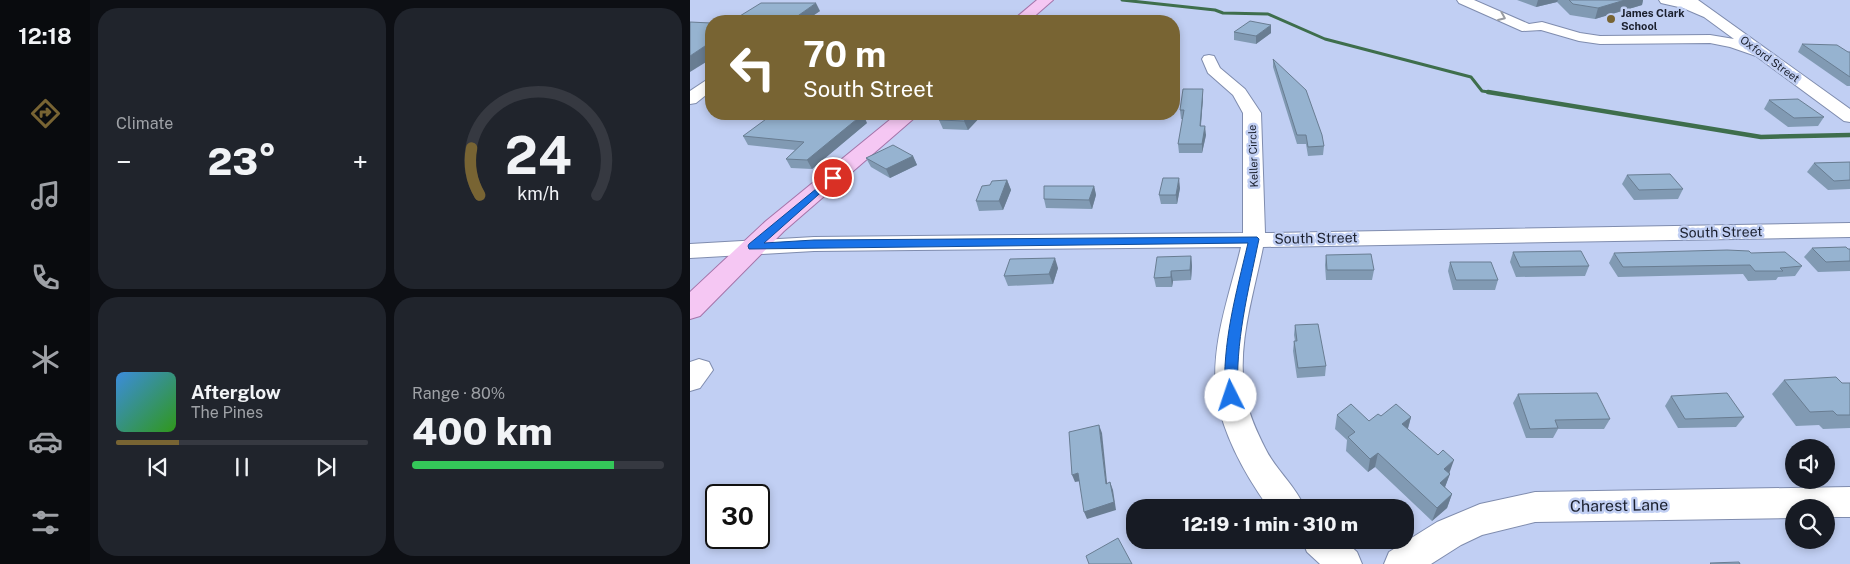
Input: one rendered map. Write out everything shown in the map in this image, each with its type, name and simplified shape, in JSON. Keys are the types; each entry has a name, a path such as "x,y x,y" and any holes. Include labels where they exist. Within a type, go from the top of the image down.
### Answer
{"main road":[{"path":"1027,15 1046,0"},
{"path":"690,309 753,246 902,120"}],"street":[{"path":"1463,0 1527,28 1542,26 1566,35 1586,38 1710,39 1733,43 1760,52"},
{"path":"1494,0 1547,22 1542,26"},
{"path":"1665,0 1687,5 1714,18"},
{"name":"Oxford Street","path":"1690,0 1850,117"},
{"name":"Keller Circle","path":"1209,59 1213,70 1240,92 1252,113 1254,239 1232,339 1231,396 1236,416 1254,458 1282,499"},
{"path":"690,80 705,76"},
{"path":"690,99 705,88"},
{"name":"South Street","path":"690,251 814,244 1066,243 1850,230"},
{"name":"Charest Lane","path":"1401,564 1427,546 1475,520 1505,511 1566,506 1850,502"},
{"path":"1329,549 1345,564"}],"building":[{"path":"1569,0 1625,0 1598,8 1573,4"},
{"path":"761,3 816,3 799,15 742,15"},
{"path":"1250,21 1271,25 1256,36 1234,32"},
{"path":"690,22 705,23 705,46 690,56"},
{"path":"1802,44 1837,45 1850,52 1850,77"},
{"path":"1273,59 1306,90 1324,146 1308,147 1306,135 1297,135"},
{"path":"1183,89 1203,89 1200,126 1205,126 1202,144 1178,144 1184,110 1180,110"},
{"path":"1798,99 1824,117 1794,118 1769,100"},
{"path":"765,120 856,120 807,160 786,159 804,142 743,136"},
{"path":"893,145 913,156 886,169 866,158"},
{"path":"1850,162 1850,180 1834,181 1814,163"},
{"path":"1670,174 1683,189 1639,190 1627,175"},
{"path":"1163,178 1179,178 1176,195 1159,195"},
{"path":"1007,180 999,201 976,201 982,186 990,185 992,181"},
{"path":"1044,186 1094,186 1089,200 1044,199"},
{"path":"1846,247 1850,249 1850,261 1826,262 1812,248"},
{"path":"1581,251 1589,266 1520,267 1513,252"},
{"path":"1749,251 1751,253 1785,252 1802,266 1780,268 1783,271 1755,271 1750,265 1623,267 1614,253"},
{"path":"1371,254 1374,270 1327,270 1326,255"},
{"path":"1191,256 1190,270 1171,271 1171,277 1154,278 1157,257"},
{"path":"1055,258 1049,274 1004,276 1010,259"},
{"path":"1450,262 1491,262 1498,280 1456,280"},
{"path":"1318,324 1326,366 1298,368 1294,341 1297,341 1295,325"},
{"path":"1836,377 1842,383 1850,383 1850,415 1837,415 1833,411 1810,412 1784,380"},
{"path":"1597,393 1610,419 1555,420 1558,428 1530,429 1518,394"},
{"path":"1727,393 1744,417 1685,419 1671,396"},
{"path":"1351,404 1369,421 1378,414 1381,416 1396,404 1411,417 1402,424 1438,455 1443,450 1454,460 1444,469 1450,474 1440,483 1452,494 1437,508 1378,453 1370,459 1348,437 1355,432 1337,415"},
{"path":"1099,425 1106,484 1110,482 1114,502 1084,512 1078,473 1072,475 1069,432"},
{"path":"1118,538 1132,564 1089,564 1086,556"},
{"path":"1739,562 1740,564 1710,563"}],"waterway":[{"path":"1122,0 1215,10 1223,13 1268,14 1325,39 1471,77 1482,91 1495,93"},
{"path":"1488,92 1761,137 1850,135"}],"place":[{"name":"James Clark School","path":"1611,19"}],"route":[{"path":"833,178 753,246 1254,239 1232,339 1230,354 1231,396"}]}
